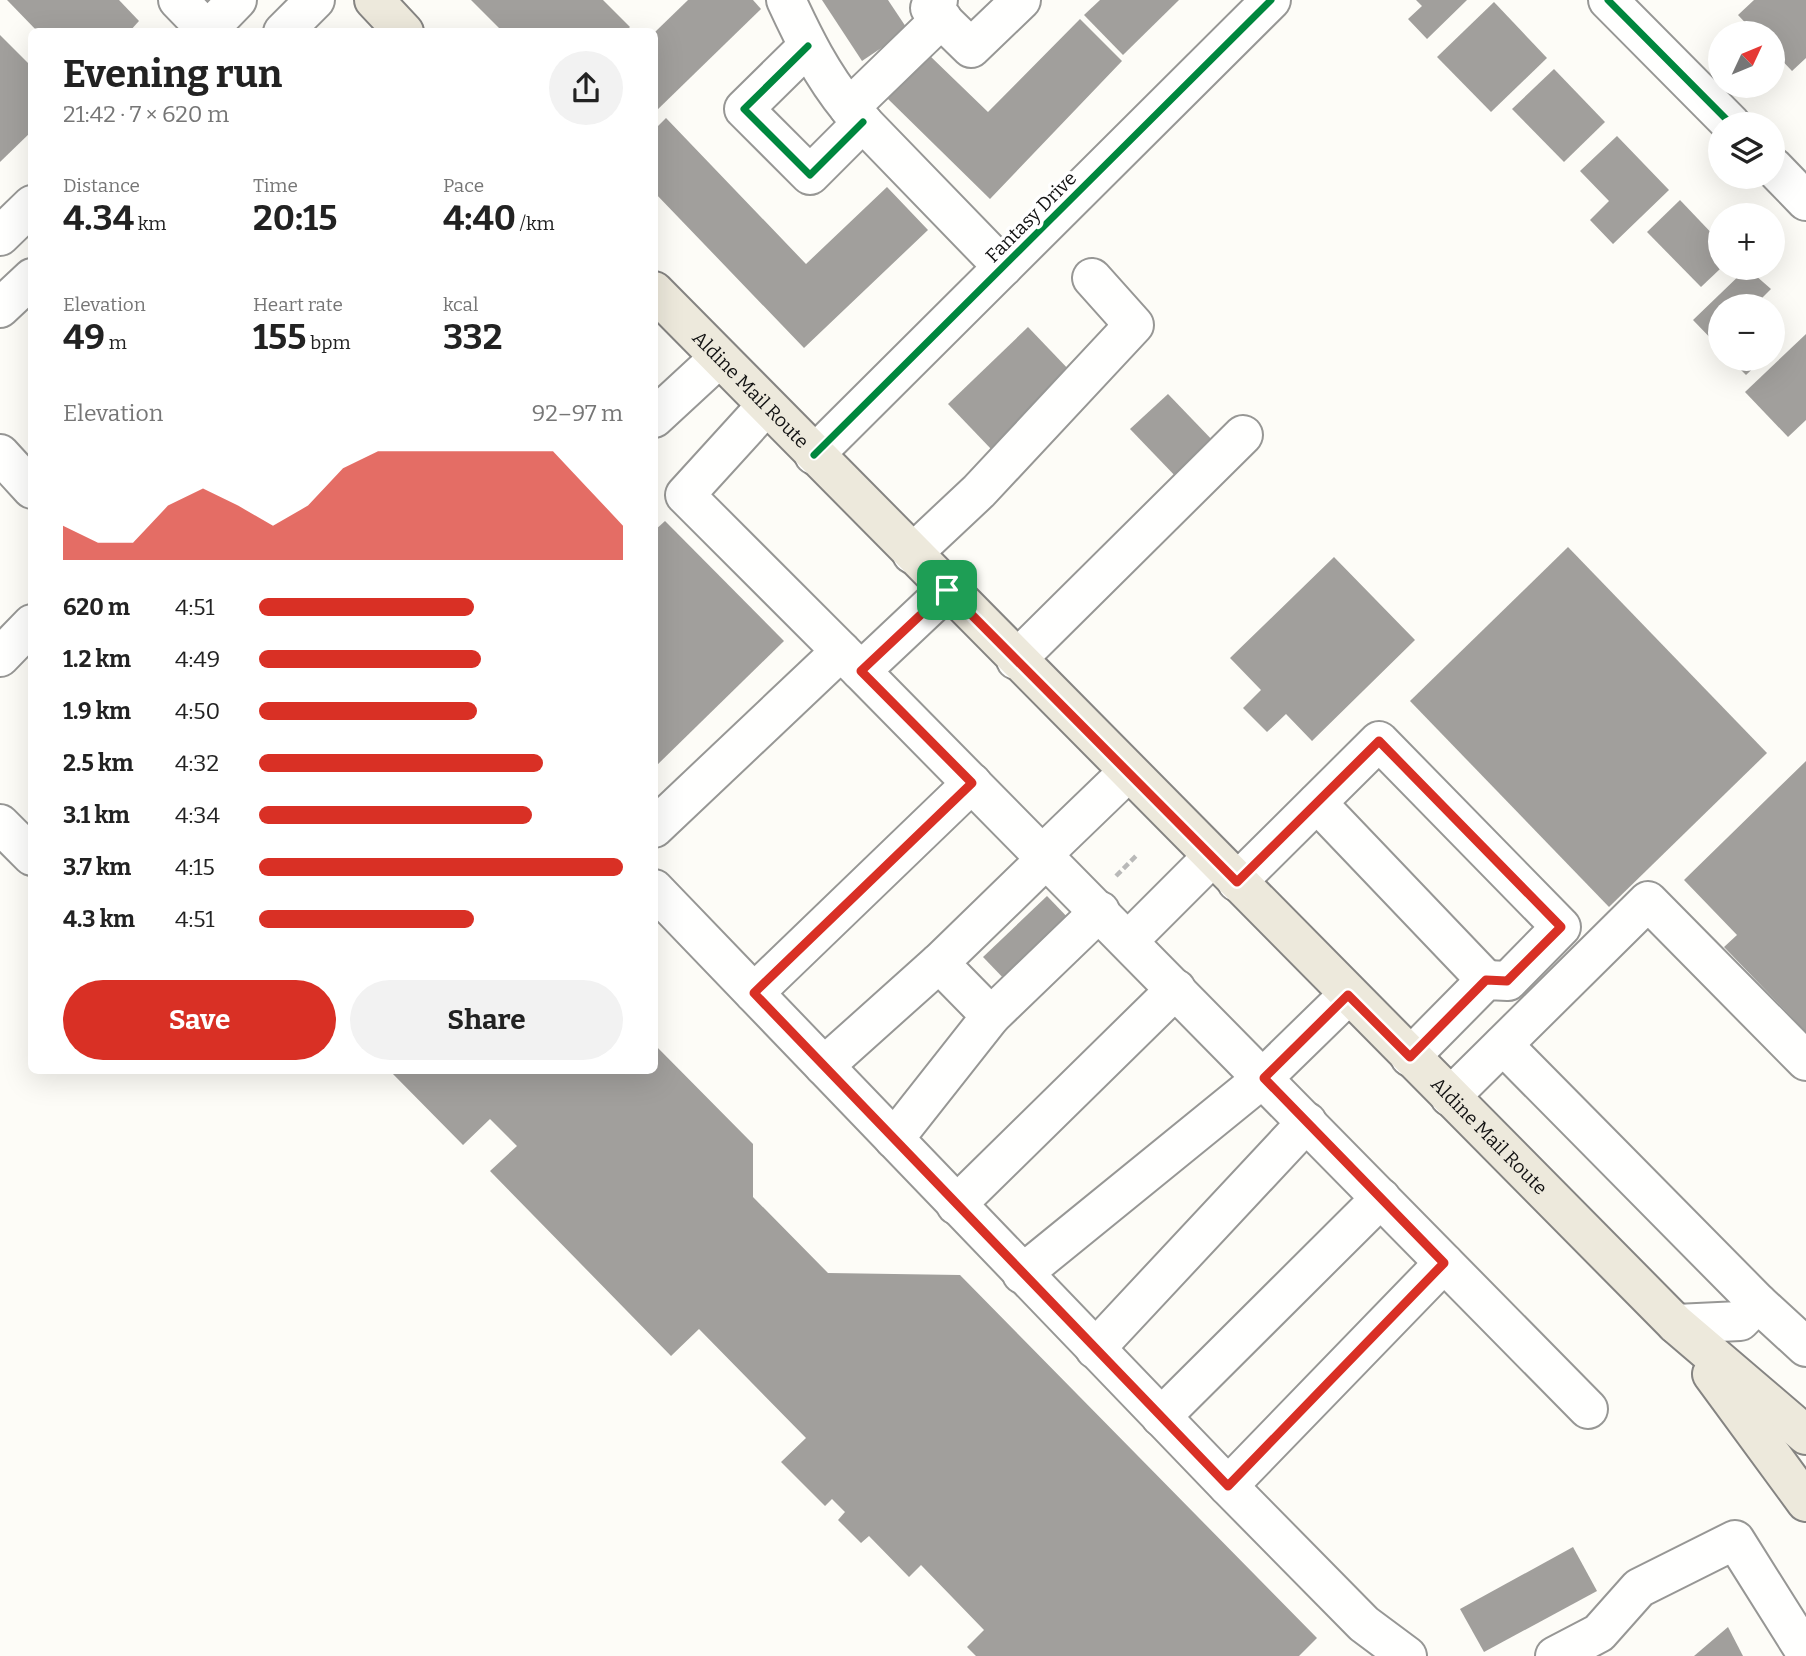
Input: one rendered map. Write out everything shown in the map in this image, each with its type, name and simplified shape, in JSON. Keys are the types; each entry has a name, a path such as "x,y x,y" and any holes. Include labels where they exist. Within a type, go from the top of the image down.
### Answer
{"main road":[{"path":"374,0 400,28"},
{"name":"Aldine Mail Route","path":"658,295 1016,660 1676,1324 1806,1435"},
{"name":"Aldine Mail Route","path":"1676,1324 1806,1502"}],"street":[{"path":"178,0 203,28"},
{"path":"209,28 237,0"},
{"path":"287,28 315,0"},
{"path":"786,0 830,85 1003,267"},
{"path":"808,46 744,109 810,175 940,9 971,48 1021,0"},
{"name":"Fantasy Drive","path":"814,455 1271,0"},
{"path":"1608,0 1719,112"},
{"path":"1785,179 1806,201"},
{"path":"0,236 28,209"},
{"path":"912,554 979,491 1134,324 1092,278"},
{"path":"0,308 28,282"},
{"path":"658,414 719,358"},
{"path":"766,406 685,495 1045,856 1588,1409"},
{"path":"1016,660 1242,435"},
{"path":"0,454 28,485"},
{"path":"658,825 851,661 947,590"},
{"path":"0,657 28,628"},
{"path":"1128,941 1317,803 1379,741 1561,927 1507,981 1486,980 1317,803"},
{"path":"824,1066 939,963 1128,772"},
{"path":"754,993 972,783"},
{"path":"0,824 28,852"},
{"path":"658,894 1228,1486 1364,1623 1407,1656"},
{"path":"1450,1097 1648,901 1806,1061"},
{"path":"894,1139 991,1016 1100,912"},
{"path":"939,963 991,1016"},
{"path":"1410,1057 1486,980"},
{"path":"956,1205 1176,989"},
{"path":"1022,1274 1264,1078 1348,995"},
{"path":"1503,1045 1758,1303 1806,1347"},
{"path":"1095,1349 1307,1122"},
{"path":"1161,1417 1381,1198"},
{"path":"1228,1486 1444,1263"},
{"path":"1676,1324 1740,1321 1758,1303"},
{"path":"1555,1656 1599,1633 1639,1588 1735,1540 1806,1653"}],"path":[{"path":"1116,876 1138,855"}],"building":[{"path":"7,0 119,0 139,21 133,28 34,28"},
{"path":"471,0 603,0 630,27 629,28 499,28"},
{"path":"688,0 753,0 761,9 658,109 658,29"},
{"path":"822,0 888,0 908,30 862,61"},
{"path":"1100,0 1179,0 1123,55 1084,15"},
{"path":"1416,0 1467,0 1427,39 1408,19 1422,6"},
{"path":"1754,0 1806,0 1806,58 1792,71 1785,64 1785,21 1744,21 1738,15"},
{"path":"1494,2 1547,58 1491,112 1437,57"},
{"path":"1080,19 1122,61 990,199 887,98 929,55 988,112"},
{"path":"0,35 28,63 28,135 0,162"},
{"path":"1554,69 1605,122 1564,162 1512,109"},
{"path":"666,118 806,264 887,187 928,230 804,348 658,196 658,126"},
{"path":"1617,136 1669,190 1613,244 1590,220 1609,201 1580,171"},
{"path":"1680,200 1708,229 1708,280 1701,287 1647,232"},
{"path":"1735,280 1761,280 1771,289 1766,294 1720,294"},
{"path":"1708,306 1708,336 1693,320"},
{"path":"1028,327 1072,373 992,450 948,404"},
{"path":"1806,334 1806,420 1788,437 1745,392 1767,371 1785,371 1785,354"},
{"path":"1168,394 1217,445 1180,481 1130,429"},
{"path":"665,521 784,641 658,764 658,527"},
{"path":"1568,547 1767,753 1609,907 1410,701"},
{"path":"1334,557 1415,640 1312,741 1286,714 1267,732 1243,708 1261,690 1230,658"},
{"path":"1806,761 1806,1032 1724,947 1737,935 1684,880"},
{"path":"1047,896 1073,923 1009,984 983,957"},
{"path":"658,1048 753,1144 753,1197 828,1273 960,1275 1317,1638 1299,1656 976,1656 967,1647 984,1630 921,1565 909,1577 869,1536 861,1543 838,1520 845,1512 832,1499 825,1506 781,1462 806,1438 699,1329 671,1356 490,1171 517,1146 490,1119 463,1145 393,1074 658,1074"},
{"path":"1573,1547 1597,1591 1484,1652 1460,1609"},
{"path":"1728,1627 1743,1656 1694,1656"}],"cycle path":[{"path":"814,455 1271,0"},
{"path":"1608,0 1719,112"},
{"path":"808,46 744,109 810,175 863,122"}],"route":[{"path":"947,590 1237,882 1379,741 1561,927 1507,981 1486,980 1410,1057 1348,995 1264,1078 1444,1263 1228,1486 754,993 972,783 861,671 947,590"}]}
